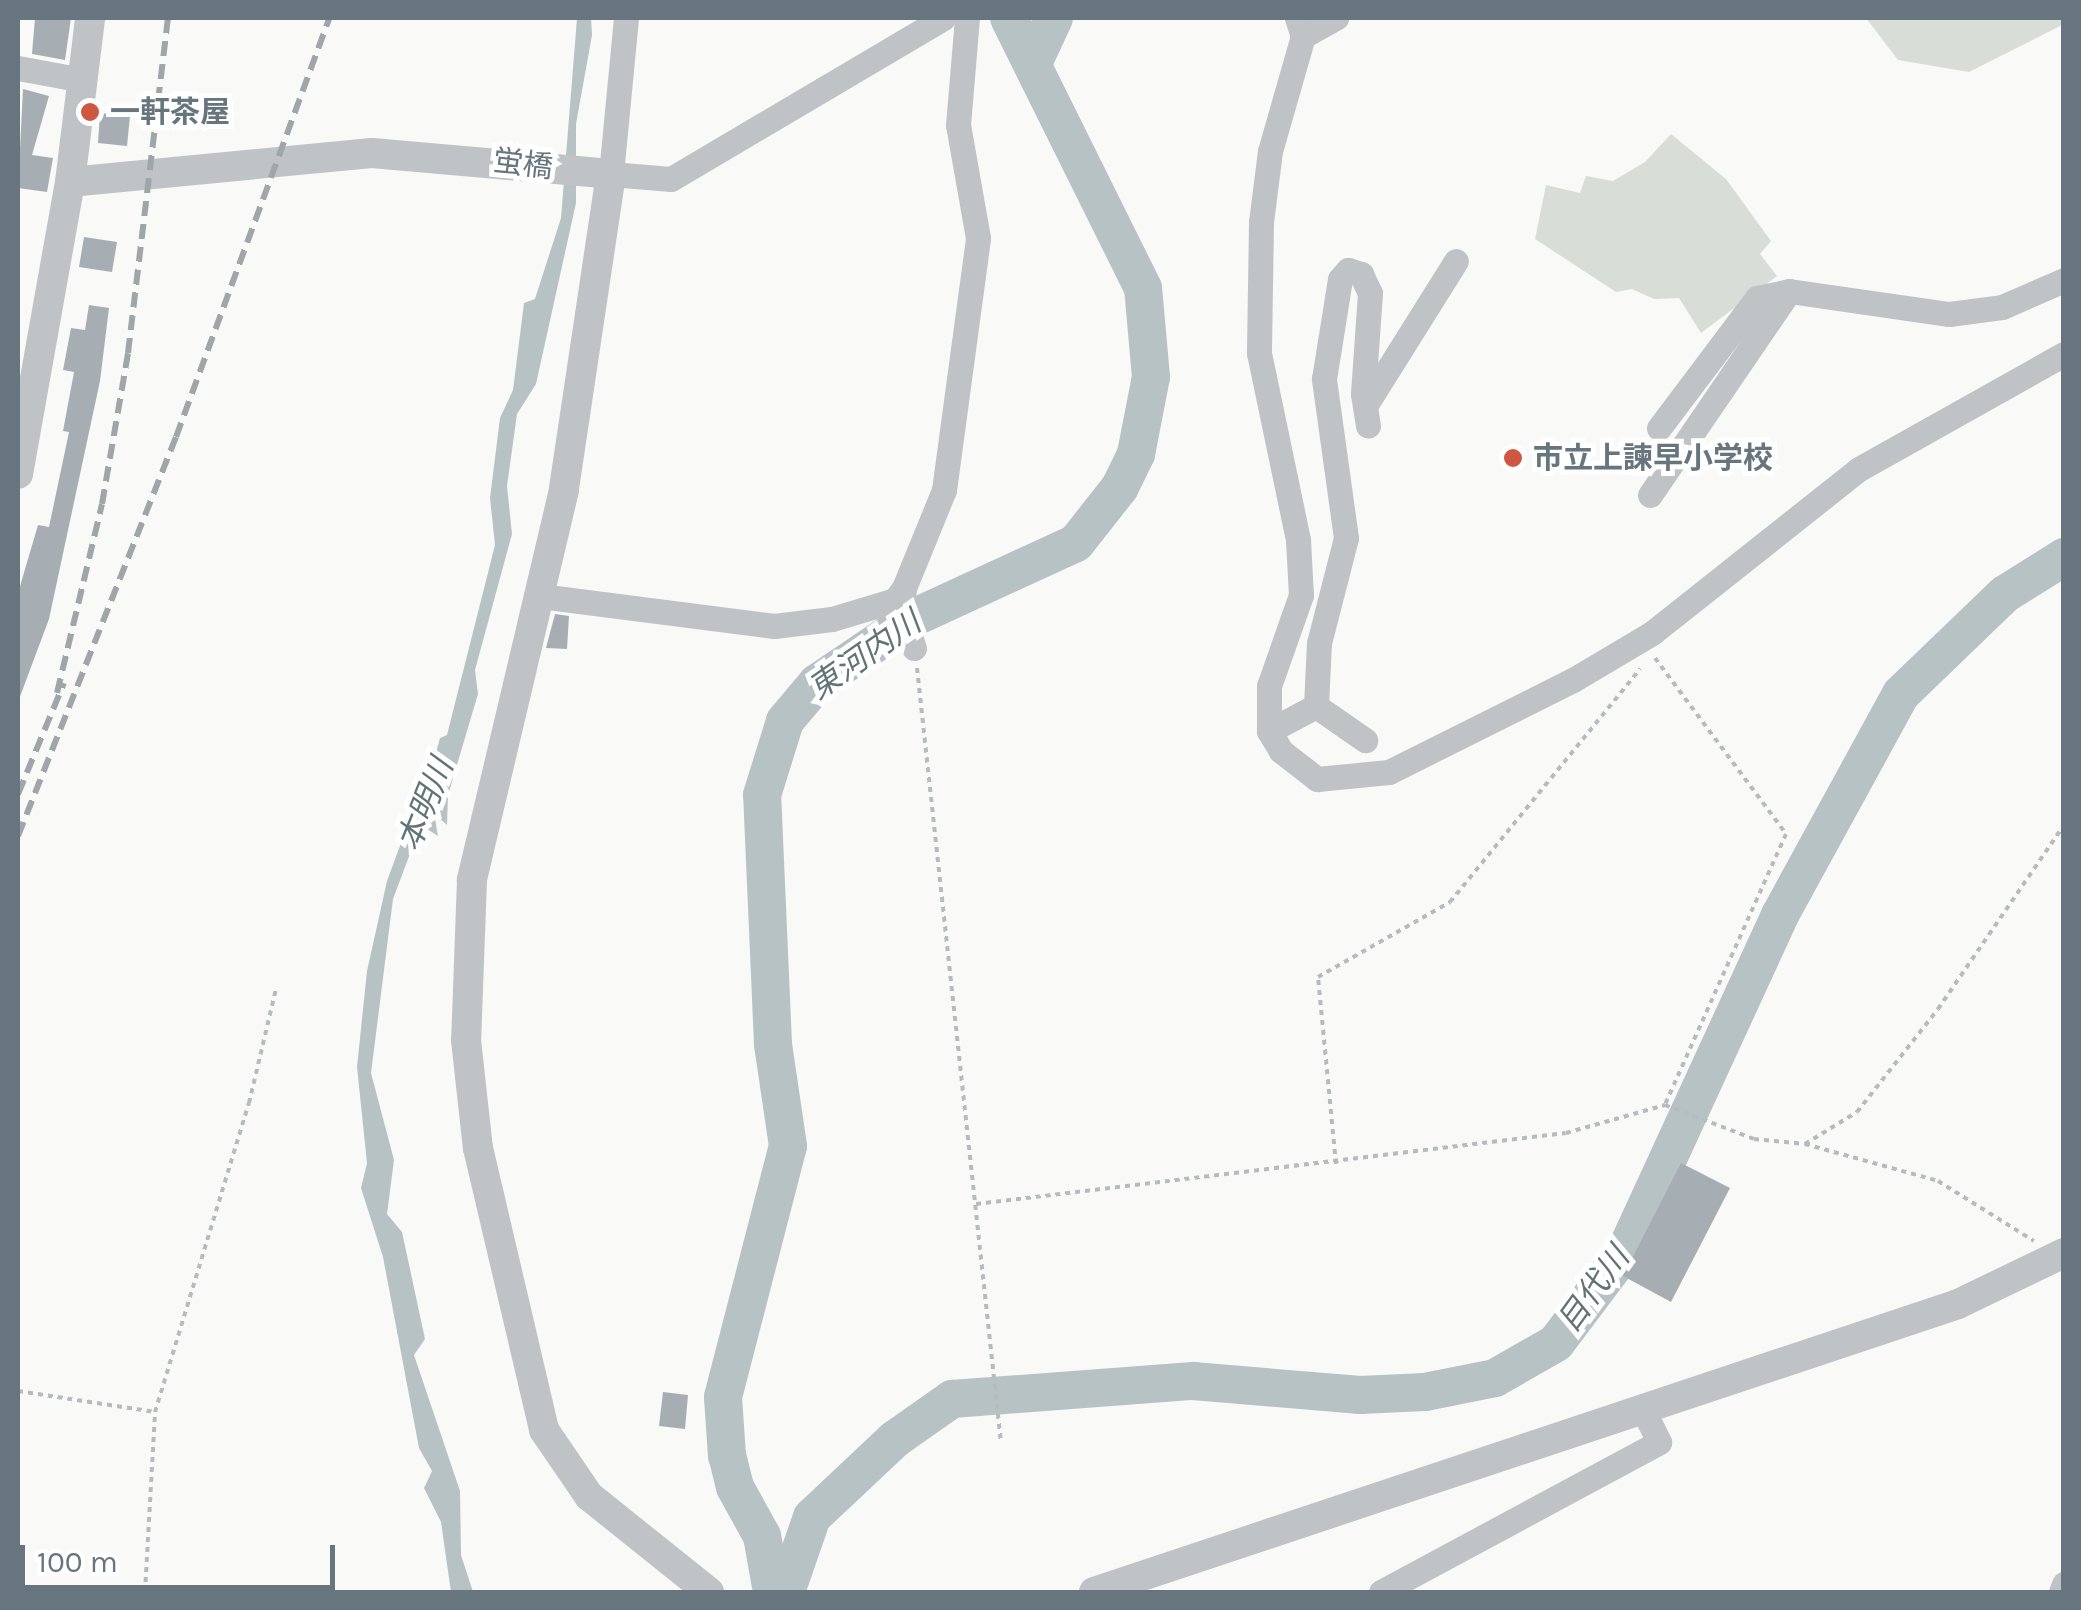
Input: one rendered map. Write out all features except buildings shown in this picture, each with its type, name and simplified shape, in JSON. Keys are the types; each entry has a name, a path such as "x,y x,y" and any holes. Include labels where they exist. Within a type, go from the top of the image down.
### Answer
{"street":[{"path":"18,474 70,182 90,18"},
{"path":"626,18 601,173 567,472 472,880 465,951 472,1114 544,1430 589,1496 709,1592"},
{"path":"601,173 671,179 943,18"},
{"path":"914,648 903,599 944,490 978,238 958,125 966,18"},
{"path":"1336,18 1300,26 1270,151 1261,222 1260,354 1298,540 1301,596 1269,686 1270,730 1281,751 1317,778 1389,772 1643,639 1859,470 2064,354"},
{"path":"18,68 82,80"},
{"name":"蛍橋","path":"70,182 372,153 455,156 601,173"},
{"path":"1316,706 1320,644 1346,538 1324,379 1340,279 1348,270 1360,274 1370,293 1366,416 1456,260"},
{"path":"1659,428 1757,298 1789,291 1949,314 2002,307 2064,280"},
{"path":"1650,495 1789,291"},
{"path":"540,596 774,626 832,619 903,599"},
{"path":"1270,730 1316,706"},
{"path":"1316,706 1365,740"},
{"path":"1094,1592 1958,1304 2061,1255"},
{"path":"1380,1592 1659,1442 1644,1411"},
{"path":"2061,1592 2064,1584"}],"path":[{"path":"914,648 998,1383 1001,1442"},
{"path":"1336,1164 1318,978 1450,902 1652,654 1786,834 1666,1105"},
{"path":"1805,1144 1857,1112 1938,1008 2064,825"},
{"path":"145,1592 155,1412 249,1103 276,989"},
{"path":"976,1204 1336,1164 1566,1133 1666,1105 1723,1129 1805,1144 1938,1181 2061,1255"},
{"path":"18,1391 155,1412"}],"shaded area":[{"path":"1866,18 2063,18 2064,24 1969,72 1898,60"},
{"path":"1671,134 1726,179 1771,241 1760,254 1777,276 1701,333 1679,298 1654,299 1632,289 1616,292 1535,239 1546,185 1580,193 1586,176 1613,181 1645,162"}],"water":[{"name":"本明川","path":"577,18 591,18 592,35 576,124 576,203 536,384 517,414 507,486 512,534 475,670 478,694 448,795 447,825 434,813 438,836 424,827 417,835 393,899 371,1073 394,1160 387,1214 402,1232 425,1339 414,1355 460,1491 461,1555 473,1592 451,1592 441,1522 424,1488 432,1471 419,1448 383,1257 361,1188 367,1163 357,1067 367,971 387,881 414,808 422,806 440,738 447,735 495,545 490,498 500,418 513,390 524,303 535,299 561,218"}],"waterway":[{"name":"東河内川","path":"772,1592 762,1536 735,1487 727,1456 723,1397 788,1146 773,1044 762,795 785,721 817,683 913,618 1076,543 1120,487 1136,454 1151,377 1143,288 1009,18"},
{"path":"1035,59 1054,18"},
{"name":"目代川","path":"786,1592 812,1517 895,1439 952,1399 1193,1381 1360,1395 1425,1392 1495,1378 1556,1343 1626,1250 1780,915 1901,694 2005,594 2064,557"}],"railway":[{"path":"57,693 102,504 128,353 168,18"},
{"path":"18,836 176,437 329,18"},
{"path":"18,794 64,683"}],"place":[{"name":"一軒茶屋","path":"90,112"},
{"name":"市立上諫早小学校","path":"1513,458"}]}
